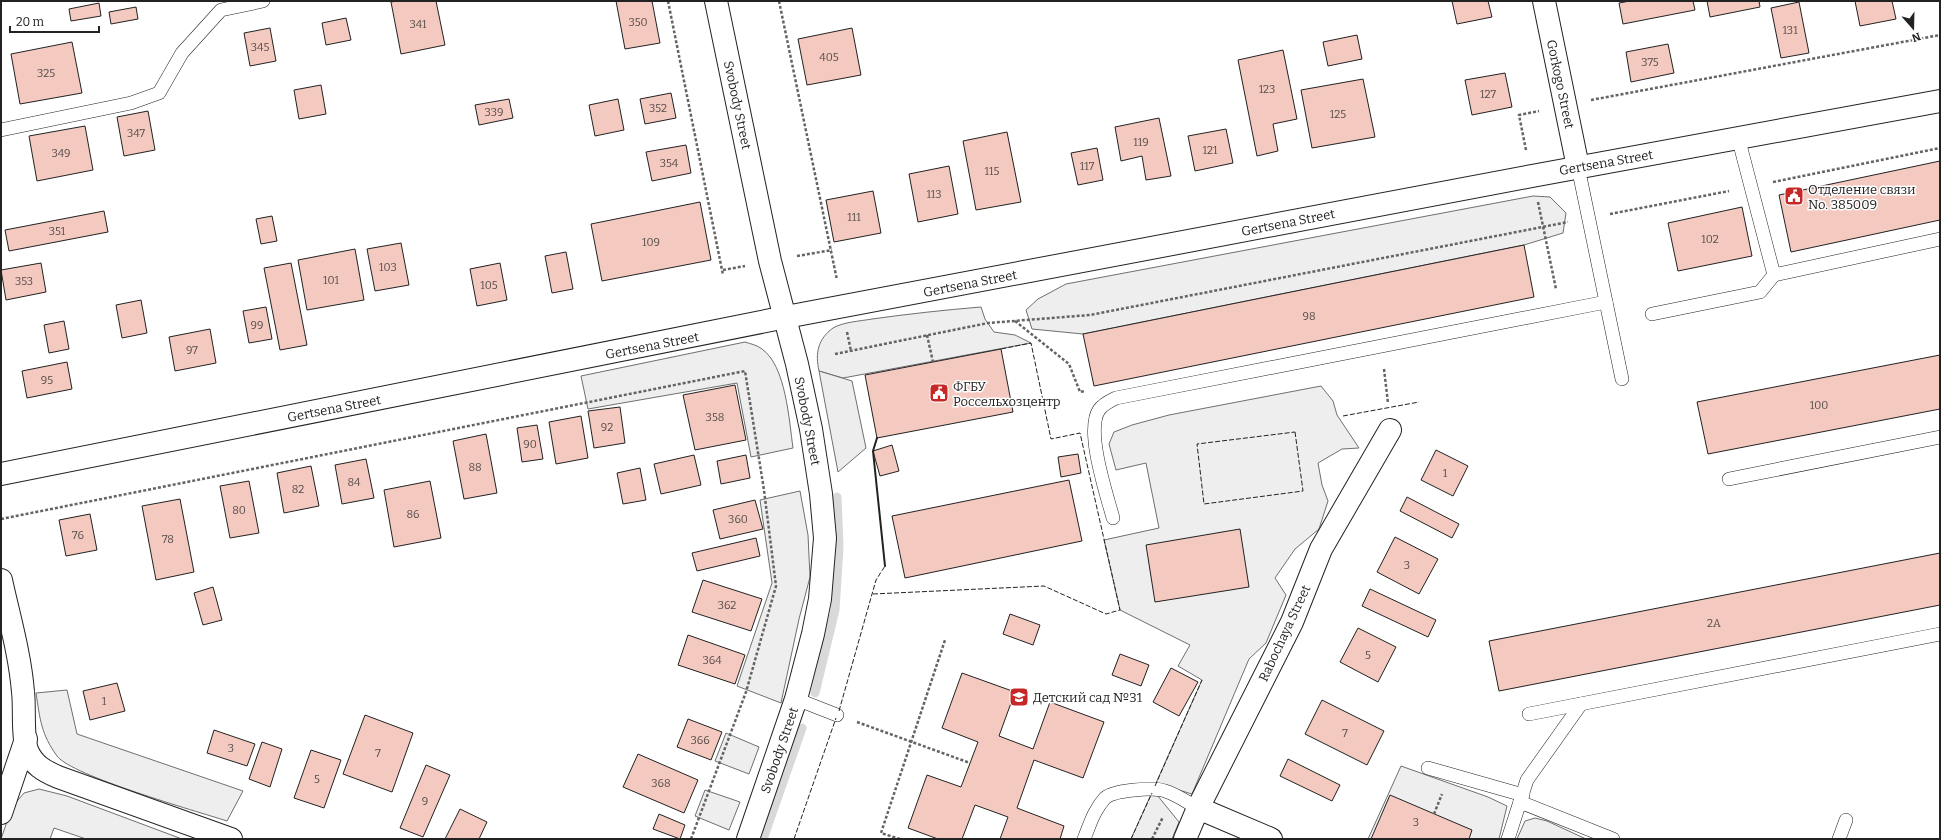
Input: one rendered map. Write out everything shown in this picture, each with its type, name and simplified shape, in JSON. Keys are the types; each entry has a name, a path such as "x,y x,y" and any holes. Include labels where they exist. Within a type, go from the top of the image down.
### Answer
{"street":[{"name":"Svobody Street","path":"716,1 770,261 786,317 811,429 821,494 825,538 820,599 796,699 748,839"},
{"name":"Gorkogo Street","path":"1544,1 1578,167"},
{"name":"Gertsena Street","path":"1,474 786,317 1738,137 1940,101"},
{"name":"Rabochaya Street","path":"1185,839 1198,808 1292,622 1321,549 1390,430"},
{"path":"1,580 18,659 23,691 27,749 35,763 44,771 58,777 230,839"},
{"path":"1,813 26,740"},
{"path":"1198,808 1271,839"}],"lane":[{"path":"1,130 130,103 159,93 182,52 221,10 263,1"},
{"path":"1738,137 1774,275"},
{"path":"1578,167 1622,379"},
{"path":"1652,314 1760,292 1774,275 1940,239"},
{"path":"1113,518 1095,444 1095,426 1098,411 1106,403 1116,398 1606,302"},
{"path":"1729,479 1940,437"},
{"path":"1529,714 1940,634"},
{"path":"796,699 837,715"},
{"path":"1508,839 1527,780 1581,704"},
{"path":"1428,768 1522,798 1613,839"},
{"path":"1084,839 1095,810 1106,797 1122,792 1154,790 1165,791 1198,808"},
{"path":"1839,839 1846,820"}],"path":[{"path":"668,1 723,275"},
{"path":"779,1 843,307 851,352"},
{"path":"1543,227 1519,115 1940,35"},
{"path":"835,354 851,352 988,323 1090,316 1940,148"},
{"path":"927,336 933,362"},
{"path":"1382,346 1390,430"},
{"path":"1,519 745,371 765,497 776,586 746,692 691,839"},
{"path":"900,839 881,833 945,640"},
{"path":"837,715 970,763"}],"shaded area":[{"path":"1533,196 1550,197 1566,213 1563,233 1524,245 1083,334 1032,329 1026,310 1038,299 1066,284"},
{"path":"981,307 985,319 994,332 1015,335 1031,343 843,378 819,371 817,358 821,342 828,332 842,324 886,317"},
{"path":"745,342 762,349 770,357 776,368 785,394 793,448 751,457 737,383 588,409 581,376"},
{"path":"819,371 852,381 866,448 838,472"},
{"path":"1321,386 1333,401 1337,415 1359,448 1342,449 1318,463 1322,485 1328,501 1319,529 1295,549 1275,578 1286,595 1266,643 1249,659 1192,794 1156,783 1202,680 1178,666 1190,645 1120,610 1104,540 1159,528 1146,463 1116,470 1109,444 1114,432 1132,425 1169,415"},
{"path":"800,491 808,535 810,577 799,619 781,703 737,686 772,583 760,500"},
{"path":"67,690 77,734 243,791 227,821 109,783 67,764 57,756 44,733 36,693"},
{"path":"726,733 759,747 749,774 715,761"},
{"path":"1401,766 1488,797 1507,806 1499,839 1368,839"},
{"path":"39,789 67,796 182,839 86,839 54,828 50,839 1,839 12,807 24,793"},
{"path":"705,790 740,802 729,830 695,816"},
{"path":"1153,790 1179,822 1172,839 1131,839"},
{"path":"1535,818 1547,821 1586,839 1517,839 1525,821"}],"building":[{"path":"436,1 445,45 401,54 391,2"},
{"path":"616,1 652,1 660,43 625,49"},
{"path":"1452,1 1488,1 1492,17 1457,24"},
{"path":"1630,1 1693,1 1695,10 1623,24 1619,3"},
{"path":"1707,1 1759,1 1760,7 1710,17"},
{"path":"1855,1 1892,1 1896,19 1860,26"},
{"path":"1799,2 1809,53 1781,58 1771,8"},
{"path":"99,3 101,16 71,21 69,9"},
{"path":"136,7 138,19 111,24 109,12"},
{"path":"346,18 351,40 326,45 322,23"},
{"path":"270,28 276,61 250,66 244,33"},
{"path":"852,28 861,75 807,85 798,39"},
{"path":"1357,35 1362,59 1328,66 1323,42"},
{"path":"72,42 82,93 20,104 11,54"},
{"path":"1668,44 1674,73 1631,82 1626,52"},
{"path":"1283,50 1297,119 1273,124 1278,151 1257,156 1238,60"},
{"path":"1505,73 1512,107 1472,115 1465,80"},
{"path":"1363,79 1375,137 1312,148 1301,90"},
{"path":"321,85 326,114 299,119 294,90"},
{"path":"671,93 676,118 645,124 640,99"},
{"path":"509,99 513,118 479,125 475,105"},
{"path":"618,99 624,130 595,136 589,105"},
{"path":"148,111 155,150 124,156 117,117"},
{"path":"1159,118 1171,176 1146,180 1142,156 1121,161 1115,127"},
{"path":"85,126 93,170 37,181 29,136"},
{"path":"1226,129 1233,163 1195,171 1188,136"},
{"path":"1007,132 1021,202 976,210 963,141"},
{"path":"686,145 691,173 652,181 646,152"},
{"path":"1097,148 1103,180 1078,185 1071,153"},
{"path":"1940,161 1940,220 1791,252 1779,195"},
{"path":"949,166 958,214 918,222 909,174"},
{"path":"873,191 881,233 834,242 826,200"},
{"path":"700,202 711,260 602,281 591,224"},
{"path":"1742,207 1752,256 1678,271 1668,223"},
{"path":"104,211 108,232 9,251 5,230"},
{"path":"272,216 277,241 261,244 256,219"},
{"path":"401,243 409,285 375,291 367,249"},
{"path":"1524,245 1534,297 1094,386 1083,334"},
{"path":"355,249 364,300 307,310 298,260"},
{"path":"566,252 573,289 552,293 545,256"},
{"path":"41,263 46,292 6,300 1,270"},
{"path":"291,263 307,345 280,350 264,268"},
{"path":"500,263 507,300 477,306 470,269"},
{"path":"141,300 147,333 122,338 116,305"},
{"path":"266,307 272,339 249,343 243,311"},
{"path":"64,321 69,349 49,353 44,325"},
{"path":"210,329 216,363 175,371 169,337"},
{"name":"ФГБУ Россельхозцентр","path":"1001,349 1013,412 877,438 865,375"},
{"path":"1940,355 1940,409 1708,454 1697,402"},
{"path":"67,362 72,389 27,398 22,371"},
{"path":"735,385 746,440 695,450 683,395"},
{"path":"620,407 625,443 594,448 588,411"},
{"path":"581,416 588,458 556,464 549,422"},
{"path":"537,425 543,459 522,462 517,428"},
{"path":"486,434 497,493 464,499 453,441"},
{"path":"892,445 899,471 880,476 873,451"},
{"path":"1436,450 1468,466 1453,496 1421,480"},
{"path":"1078,454 1081,473 1061,477 1058,457"},
{"path":"694,455 701,485 661,494 654,464"},
{"path":"746,455 750,478 721,484 717,461"},
{"path":"366,459 374,498 342,504 335,465"},
{"path":"311,466 319,506 284,513 277,473"},
{"path":"640,468 646,500 623,504 617,473"},
{"path":"1069,480 1082,541 905,578 892,516"},
{"path":"249,481 259,533 230,538 220,486"},
{"path":"430,481 441,538 394,547 384,490"},
{"path":"1407,497 1459,524 1452,538 1400,511"},
{"path":"180,499 194,572 156,580 142,506"},
{"path":"755,500 763,529 720,539 713,510"},
{"path":"90,514 97,550 66,556 59,520"},
{"path":"1240,529 1249,587 1155,602 1146,545"},
{"path":"1395,537 1438,559 1419,594 1377,572"},
{"path":"756,538 760,556 697,571 692,553"},
{"path":"1940,553 1940,605 1499,691 1489,641"},
{"path":"703,580 762,599 751,631 692,612"},
{"path":"213,587 222,620 203,625 194,593"},
{"path":"1370,589 1436,620 1428,637 1362,606"},
{"path":"1010,614 1040,625 1033,645 1003,634"},
{"path":"1358,628 1396,647 1378,682 1340,662"},
{"path":"688,635 745,655 735,684 678,665"},
{"path":"1120,654 1149,665 1141,686 1112,675"},
{"path":"1171,668 1198,682 1179,716 1153,702"},
{"path":"962,673 1015,692 999,736 1033,749 1050,702 1104,722 1083,778 1034,760 1017,808 1064,826 1060,839 1000,839 1008,817 975,805 962,839 938,839 908,828 927,775 961,787 978,742 942,728"},
{"path":"117,683 125,711 90,720 83,691"},
{"path":"1322,700 1384,731 1367,765 1305,734"},
{"path":"365,715 413,733 392,792 343,774"},
{"path":"688,719 722,732 711,760 677,747"},
{"path":"214,730 255,744 247,766 207,753"},
{"path":"262,742 282,749 270,787 249,779"},
{"path":"311,750 341,760 324,808 294,798"},
{"path":"638,754 698,780 684,813 623,787"},
{"path":"1288,759 1340,785 1332,801 1280,776"},
{"path":"426,765 450,775 423,837 400,828"},
{"path":"1390,795 1472,830 1469,839 1371,839"},
{"path":"460,809 487,822 479,839 445,839"},
{"path":"659,814 685,825 680,839 653,829"}],"waterway":[{"path":"815,693 835,610 839,547 837,497"},
{"path":"763,839 802,728"}],"fence":[{"path":"873,594 1044,586 1106,614 1120,610 1080,433 1051,439 1031,343 1001,349"},
{"path":"1343,416 1419,402"},
{"path":"1295,432 1303,491 1204,504 1197,444 1295,432"},
{"path":"839,711 876,580 885,566"},
{"path":"1155,786 1202,680"},
{"path":"794,839 836,718"},
{"path":"1131,839 1152,793"}],"wall":[{"path":"877,438 873,451 885,566"}],"place":[{"name":"Отделение связи No. 385009","path":"1794,196"},
{"name":"ФГБУ Россельхозцентр","path":"939,393"},
{"name":"Детский сад №31","path":"1019,697"}]}
